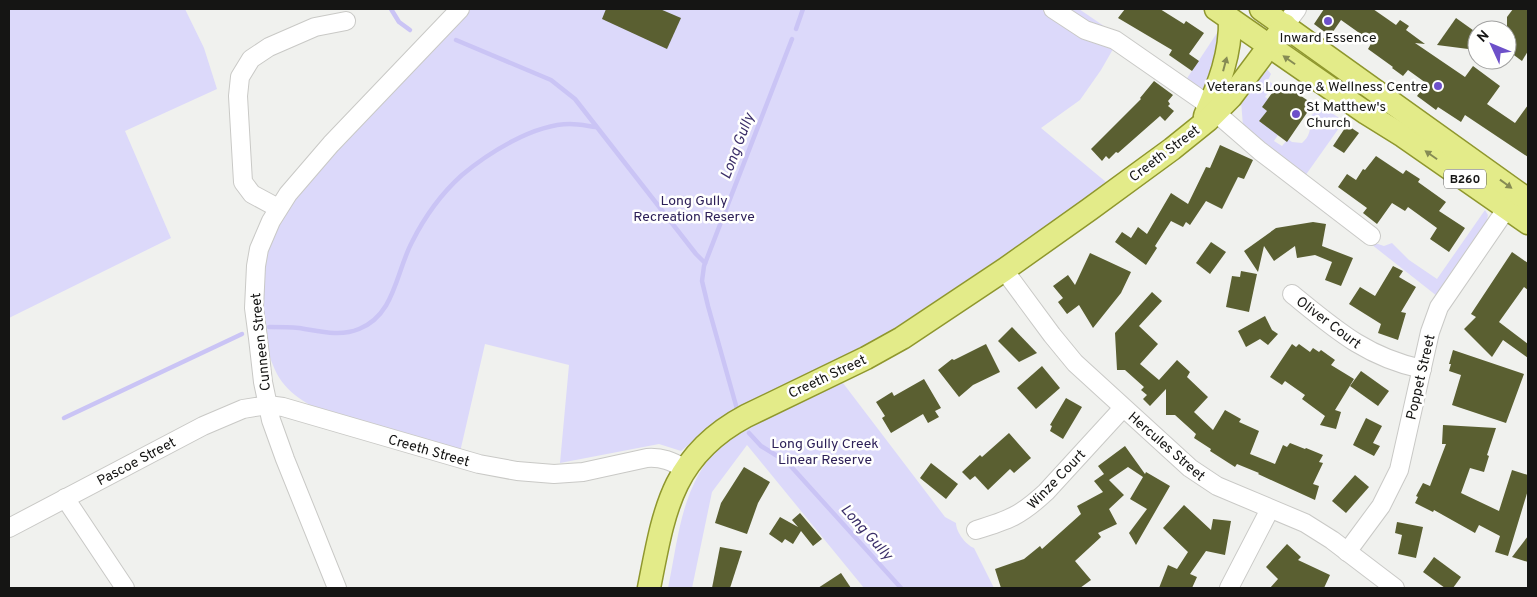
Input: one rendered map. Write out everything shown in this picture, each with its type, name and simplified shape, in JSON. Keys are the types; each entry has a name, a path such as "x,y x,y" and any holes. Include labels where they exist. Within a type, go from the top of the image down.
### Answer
{"main road":[{"name":"B260","path":"1261,9 1291,17 1528,200"},
{"path":"1208,115 1226,60 1230,41 1223,14"},
{"name":"B260","path":"1223,14 1528,223"},
{"name":"Creeth Street","path":"685,469 707,442 728,426 772,402 866,358 902,338 1004,270 1090,209 1231,97 1291,17"},
{"path":"649,588 667,507 685,469"}],"street":[{"name":"Cunneen Street","path":"337,588 285,459 268,405 258,338 254,286 259,249 268,226 278,208 304,175 331,144 460,9"},
{"path":"1054,9 1085,30 1115,40 1208,115 1371,236"},
{"path":"278,208 252,194 243,182 238,96 240,77 251,59 269,47 315,27 346,21"},
{"name":"Poppet Street","path":"1347,552 1381,506 1399,470 1430,332 1439,307 1507,208"},
{"name":"Hercules Street","path":"1004,270 1067,354 1122,408 1203,478 1232,494 1305,524 1347,552 1395,588"},
{"name":"Oliver Court","path":"1292,294 1336,330 1364,348 1397,363 1422,369"},
{"name":"Creeth Street","path":"268,405 292,409 479,464 517,472 554,474 583,472 655,457 667,459 685,469"},
{"name":"Pascoe Street","path":"9,528 203,426 243,410 268,405"},
{"name":"Winze Court","path":"976,530 1016,517 1033,504 1122,408"},
{"path":"65,498 125,588"},
{"path":"1229,588 1270,509"}],"green space":[{"path":"9,9 185,9 204,48 217,89 125,131 171,238 9,318"},
{"name":"Long Gully Recreation Reserve","path":"470,9 1079,9 1120,37 1101,70 1080,100 1041,128 1106,182 1021,248 933,310 704,432 681,451 659,444 560,463 569,365 485,344 460,452 310,405 291,392 279,378 265,339 262,326 261,284 266,257 275,231 301,189"},
{"path":"1219,30 1221,34 1207,97 1178,92"},
{"path":"1267,69 1271,74 1268,80 1274,85 1265,97 1268,99 1262,107 1267,111 1259,121 1278,135 1274,141 1282,146 1288,139 1292,142 1302,143 1310,132 1309,122 1311,116 1324,108 1344,121 1305,176 1243,126 1241,101"},
{"path":"1485,210 1488,215 1486,224 1437,296 1329,211 1375,243 1384,246 1392,243 1409,260 1437,279"},
{"name":"Long Gully Creek Linear Reserve","path":"843,383 945,517 956,523 962,538 974,548 994,588 864,588 747,445 712,492 692,588 668,588 685,508 691,490 711,456 726,439 800,401"}],"building":[{"path":"606,9 660,9 681,18 667,49 602,19"},
{"path":"1125,9 1160,9 1184,24 1186,21 1204,33 1189,54 1199,61 1192,71 1169,55 1172,50 1118,18"},
{"path":"1324,9 1373,9 1396,25 1400,20 1409,26 1406,30 1425,44 1415,43 1465,77 1470,70 1478,70 1500,86 1487,104 1515,123 1528,105 1528,157 1465,115 1461,122 1438,107 1436,110 1417,96 1426,83 1408,70 1403,76 1392,68 1368,49 1372,42 1341,20 1330,36 1314,24"},
{"path":"1513,9 1528,9 1528,51 1522,61 1517,57 1517,20 1507,20"},
{"path":"1456,18 1467,26 1467,49 1437,45"},
{"path":"1154,81 1173,95 1168,101 1170,104 1168,106 1174,111 1165,121 1160,116 1118,153 1116,152 1109,159 1106,156 1102,161 1091,149 1141,99"},
{"name":"St Matthew's Church","path":"1280,82 1313,104 1287,142 1259,121 1267,111 1262,107"},
{"path":"1347,125 1359,133 1344,153 1333,146"},
{"path":"1220,145 1253,160 1244,179 1238,177 1222,209 1206,201 1190,225 1186,222 1183,227 1171,221 1155,246 1157,248 1146,265 1115,242 1122,232 1131,238 1138,227 1147,234 1171,193 1188,204 1206,167 1210,168"},
{"path":"1376,156 1403,174 1406,170 1420,179 1418,182 1446,202 1439,211 1465,228 1449,252 1430,239 1437,228 1408,207 1405,211 1392,203 1377,224 1363,213 1367,208 1338,187 1347,174 1356,180 1363,169 1365,170"},
{"path":"1313,222 1326,224 1322,246 1353,258 1341,286 1325,280 1332,262 1315,255 1297,258 1295,246 1274,261 1264,246 1258,272 1244,251 1276,228"},
{"path":"1211,242 1226,252 1210,274 1196,263"},
{"path":"1512,252 1528,263 1528,290 1524,287 1499,322 1528,344 1528,358 1503,340 1492,357 1464,329 1476,317 1471,314"},
{"path":"1090,253 1131,272 1121,293 1093,328 1079,305 1067,314 1058,302 1063,298 1053,286 1068,275 1075,285"},
{"path":"1393,266 1403,271 1399,277 1416,287 1401,312 1406,313 1398,340 1378,333 1381,324 1349,304 1360,287 1375,296"},
{"path":"1241,271 1257,274 1249,312 1226,307 1232,276 1240,277"},
{"path":"1152,292 1162,301 1139,326 1158,344 1140,364 1159,380 1177,360 1190,372 1187,377 1208,397 1194,412 1213,430 1225,410 1241,419 1239,422 1259,431 1250,454 1275,464 1283,445 1287,447 1290,443 1323,455 1319,462 1323,463 1313,484 1319,486 1315,500 1259,473 1237,464 1235,467 1210,451 1211,449 1194,438 1196,434 1175,415 1166,415 1166,389 1150,406 1143,399 1147,395 1141,390 1144,387 1125,370 1117,370 1115,333"},
{"path":"1265,316 1272,330 1278,334 1268,345 1260,339 1246,347 1238,331"},
{"path":"1012,327 1037,353 1019,362 998,341"},
{"path":"986,344 1000,372 973,385 959,397 938,370 952,359 954,360"},
{"path":"1292,344 1296,347 1299,344 1310,352 1313,348 1319,352 1321,350 1335,360 1331,365 1354,379 1335,410 1341,412 1336,429 1320,425 1325,416 1302,399 1305,395 1285,381 1282,385 1270,377"},
{"path":"1453,350 1524,374 1506,423 1452,405 1461,375 1449,371"},
{"path":"1042,366 1060,388 1036,409 1017,388"},
{"path":"1361,371 1389,391 1378,406 1350,386"},
{"path":"924,379 941,408 935,411 939,417 928,423 923,414 891,433 882,418 885,416 876,402 892,392 894,396"},
{"path":"1066,398 1082,407 1063,439 1050,431 1052,426 1050,425"},
{"path":"1366,418 1382,426 1373,443 1380,446 1374,456 1353,445"},
{"path":"1443,425 1496,428 1487,455 1489,456 1484,472 1470,468 1461,493 1499,511 1512,470 1528,475 1528,490 1508,556 1495,552 1500,536 1479,525 1475,533 1434,510 1433,512 1415,503 1418,497 1416,496 1423,483 1430,486 1446,444 1442,444"},
{"path":"1009,433 1031,458 1014,473 1010,469 988,490 975,476 970,480 962,472 980,455 982,457"},
{"path":"1125,446 1145,474 1146,472 1170,486 1136,545 1129,533 1147,509 1130,499 1143,477 1128,467 1109,480 1124,495 1109,509 1117,524 1098,533 1101,537 1075,561 1091,580 1080,588 1001,588 995,569 1024,559 1040,546 1042,549 1081,514 1077,506 1103,492 1094,481 1104,474 1098,466"},
{"path":"931,463 958,484 946,499 920,478"},
{"path":"744,467 770,482 758,503 747,534 715,523 721,503"},
{"path":"1355,475 1369,487 1346,513 1332,501"},
{"path":"1184,505 1211,530 1213,519 1231,521 1225,555 1206,551 1190,574 1197,577 1192,588 1159,588 1168,565 1177,569 1188,552 1163,528"},
{"path":"800,513 822,539 813,546 801,531 793,544 785,539 782,543 769,534 780,517 798,527 792,520"},
{"path":"1397,522 1423,527 1416,558 1398,554 1402,535 1395,533"},
{"path":"1528,536 1528,562 1512,557"},
{"path":"1287,544 1301,557 1298,560 1330,575 1324,588 1270,588 1278,579 1266,567"},
{"path":"720,547 742,551 730,588 712,588"},
{"path":"1434,557 1461,577 1453,588 1445,588 1423,572"},
{"path":"841,573 851,588 818,588"}],"waterway":[{"path":"391,9 399,22 410,30"},
{"name":"Long Gully","path":"796,29 803,9"},
{"name":"Long Gully","path":"737,409 702,281 704,266 792,39"},
{"path":"456,40 551,80 575,99 705,263"},
{"path":"269,327 288,327 344,333 359,329 371,322 380,314 393,292 412,242 422,224 434,206 462,175 498,149 527,134 556,125 570,124 596,127"},
{"path":"64,418 242,334"},
{"name":"Long Gully","path":"749,433 761,446 787,462 901,588"}],"place":[{"name":"Inward Essence","path":"1328,21"},
{"name":"Veterans Lounge & Wellness Centre","path":"1438,86"},
{"name":"St Matthew's Church","path":"1296,114"}]}
